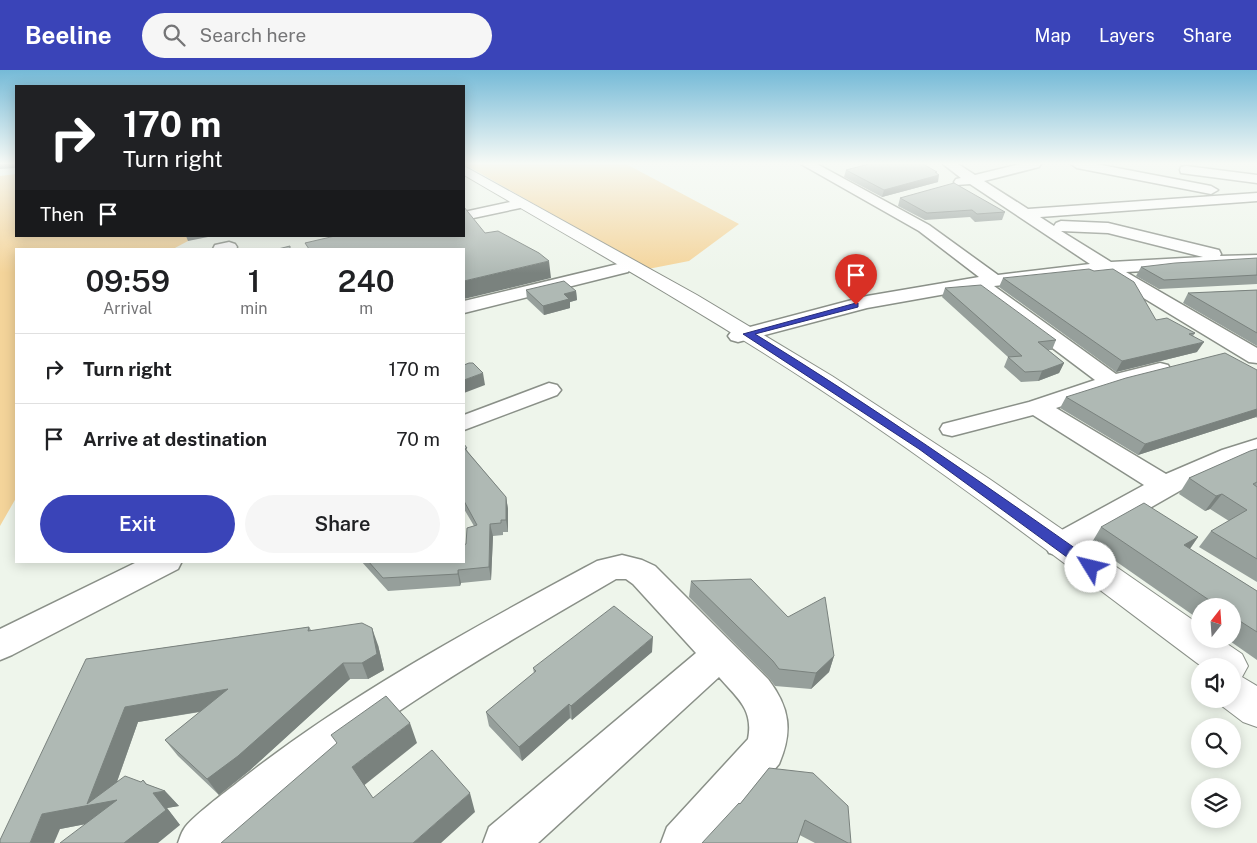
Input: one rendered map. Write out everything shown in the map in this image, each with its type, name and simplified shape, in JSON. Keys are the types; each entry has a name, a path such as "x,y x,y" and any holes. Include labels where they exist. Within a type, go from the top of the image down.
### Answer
{"main road":[{"path":"507,200 622,268 823,380 900,431 1218,658"},
{"path":"515,200 743,335 909,447 1191,658"},
{"path":"1241,675 1257,686"},
{"path":"1241,697 1257,709"}],"street":[{"path":"874,200 924,228 987,282 1112,382"},
{"path":"881,204 896,200"},
{"path":"1001,200 1154,297 1250,353"},
{"path":"1023,214 1215,200"},
{"path":"465,216 515,205"},
{"path":"1042,226 1108,228 1184,246 1234,252 1257,260"},
{"path":"743,335 838,309 910,293 1234,252"},
{"path":"465,307 622,268"},
{"path":"1154,297 1184,296"},
{"path":"1215,356 1250,353"},
{"path":"952,430 1037,407 1112,382 1177,365"},
{"path":"465,423 549,390"},
{"path":"1037,407 1165,486"},
{"path":"1060,545 1165,486 1220,459 1257,447"},
{"path":"0,645 163,563"},
{"path":"200,843 274,781 377,705 448,660 608,569 623,566 638,570 644,575 763,701 768,713 769,738 765,750 684,843"},
{"path":"506,843 720,654"}],"shaded area":[{"path":"0,200 15,200 15,237 190,237 188,241 175,248 15,248 15,500 0,526"},
{"path":"527,200 694,200 739,224 689,261 648,269"}],"building":[{"path":"904,200 984,200 1005,212 977,214 972,210 927,213"},
{"path":"465,208 485,233 498,231 539,253 549,261 465,281 465,248 308,248 305,243 331,237 465,237"},
{"path":"1257,258 1257,275 1164,280 1141,267 1175,263"},
{"path":"1089,269 1094,271 1113,269 1134,282 1156,320 1167,318 1195,333 1189,334 1204,342 1122,361 1003,278"},
{"path":"564,281 576,291 564,294 569,299 543,306 526,290"},
{"path":"981,285 1056,340 1038,342 1064,363 1042,371 1025,372 1008,357 1022,356 945,288"},
{"path":"1257,290 1257,333 1188,293"},
{"path":"1225,353 1257,370 1257,409 1145,444 1066,397 1126,378"},
{"path":"473,363 483,373 465,380 465,365"},
{"path":"465,449 506,497 506,520 501,520 501,523 490,524 489,567 458,570 458,574 383,578 370,563 465,563 467,528 477,525 465,503"},
{"path":"1257,449 1257,482 1253,484 1257,487 1257,559 1211,531 1247,510 1222,494 1216,496 1189,478"},
{"path":"1144,503 1198,537 1184,545 1257,591 1257,632 1241,622 1241,598 1206,598 1101,527"},
{"path":"751,579 788,617 825,597 834,656 816,673 779,669 691,581"},
{"path":"614,606 653,637 571,706 569,704 519,747 486,712 536,671 533,668"},
{"path":"362,623 372,628 377,654 362,663 343,663 238,756 207,779 165,740 228,689 125,707 87,804 125,776 141,782 143,780 146,784 165,791 153,793 166,810 124,843 60,843 117,800 42,814 30,843 0,843 86,659 309,627 308,631"},
{"path":"386,696 410,723 352,767 373,798 432,750 470,793 413,843 221,843 337,743 331,735"},
{"path":"769,768 813,773 848,806 851,843 805,820 797,843 702,843 740,804"}],"route":[{"path":"856,305 748,334 823,380 923,447 983,488 1091,567"}]}
